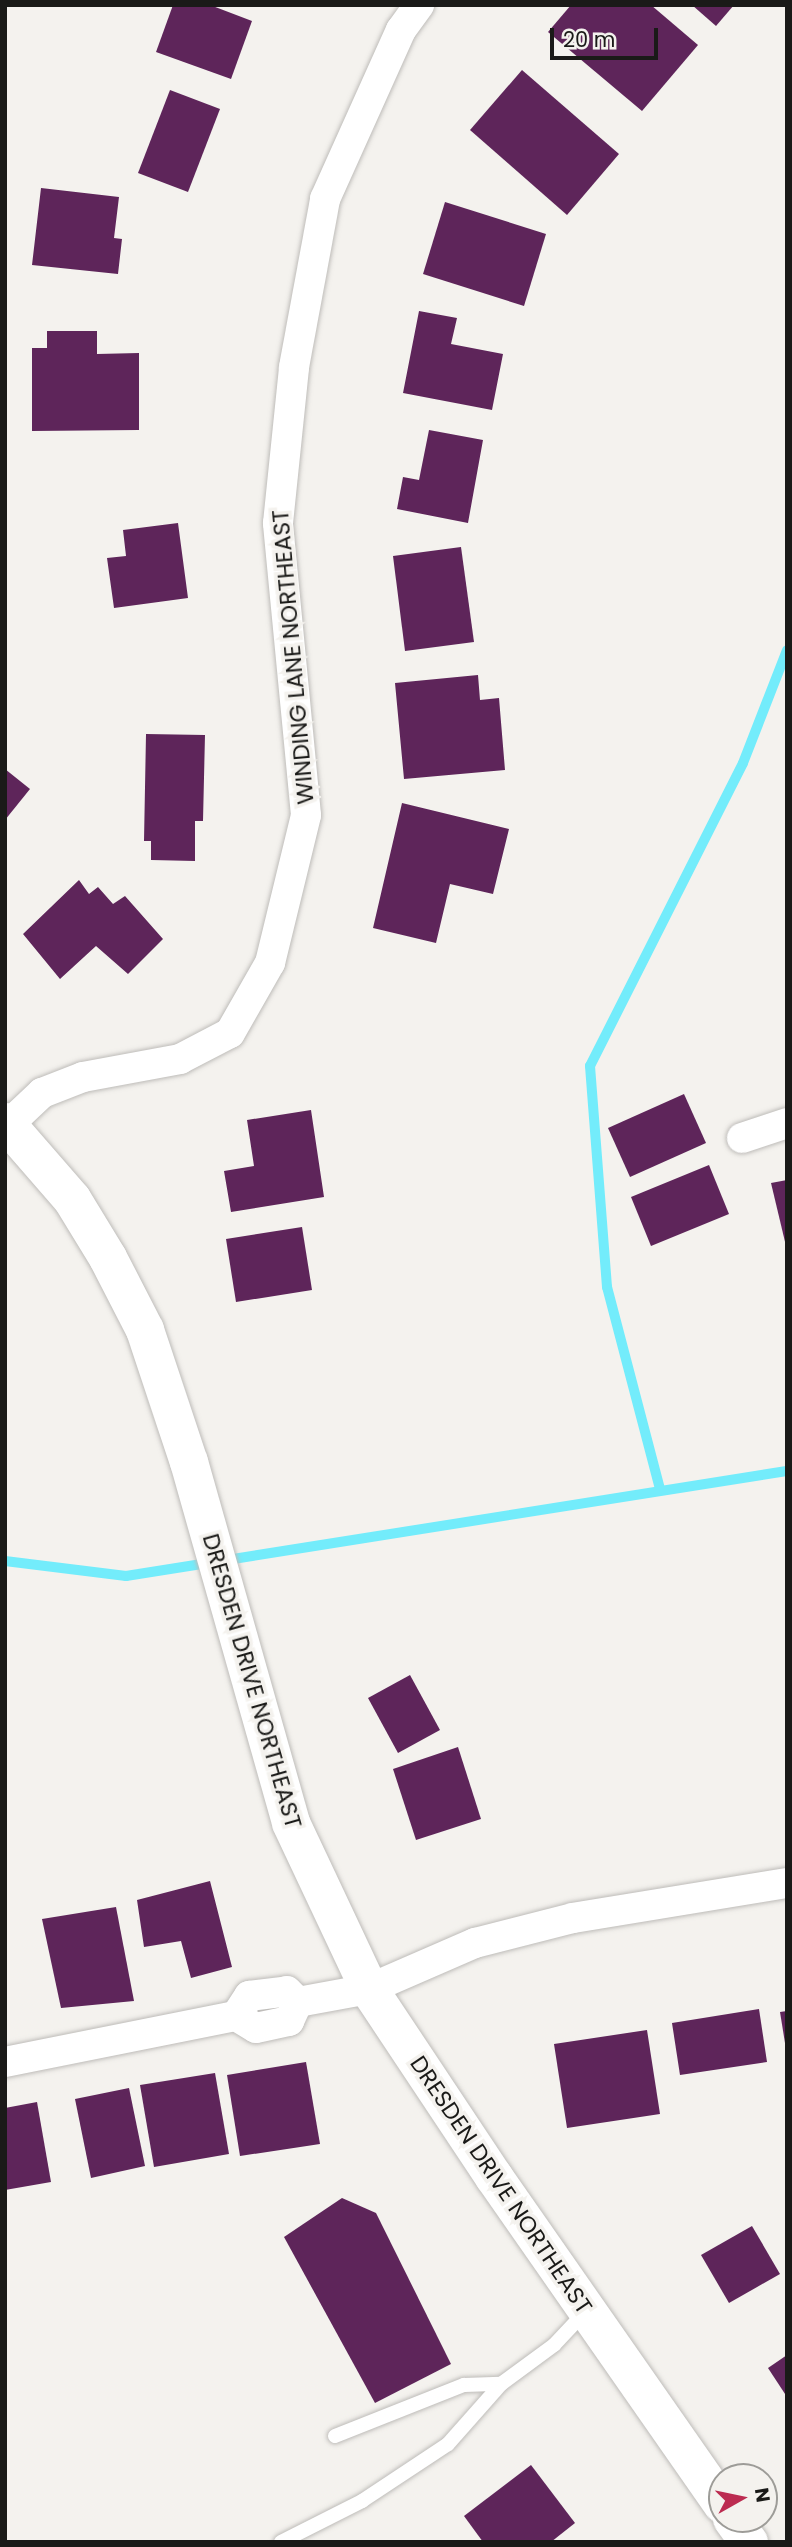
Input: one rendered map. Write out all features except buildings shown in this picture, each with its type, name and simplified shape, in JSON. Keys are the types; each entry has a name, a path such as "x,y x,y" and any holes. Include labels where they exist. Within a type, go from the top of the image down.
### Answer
{"street":[{"name":"WINDING LANE NORTHEAST","path":"7,1123 42,1093 83,1077 180,1059 230,1033 270,963 306,815 278,523 294,367 325,199 401,30 419,5"},
{"name":"DRESDEN DRIVE NORTHEAST","path":"7,1123 72,1199 108,1258 145,1330 189,1462 291,1823 369,1989 586,2311 708,2484"},
{"path":"742,1138 787,1123"},
{"path":"5,2062 236,2016 256,2028 289,2021 298,2002 369,1989 475,1943 573,1918 787,1883"}],"lane":[{"path":"281,2542 362,2501 448,2444 501,2384 554,2345 586,2311"},
{"path":"335,2436 464,2385 501,2384"}],"waterway":[{"path":"660,1489 607,1287 590,1066 743,763 787,650"},
{"path":"5,1561 126,1576 787,1471"}]}
